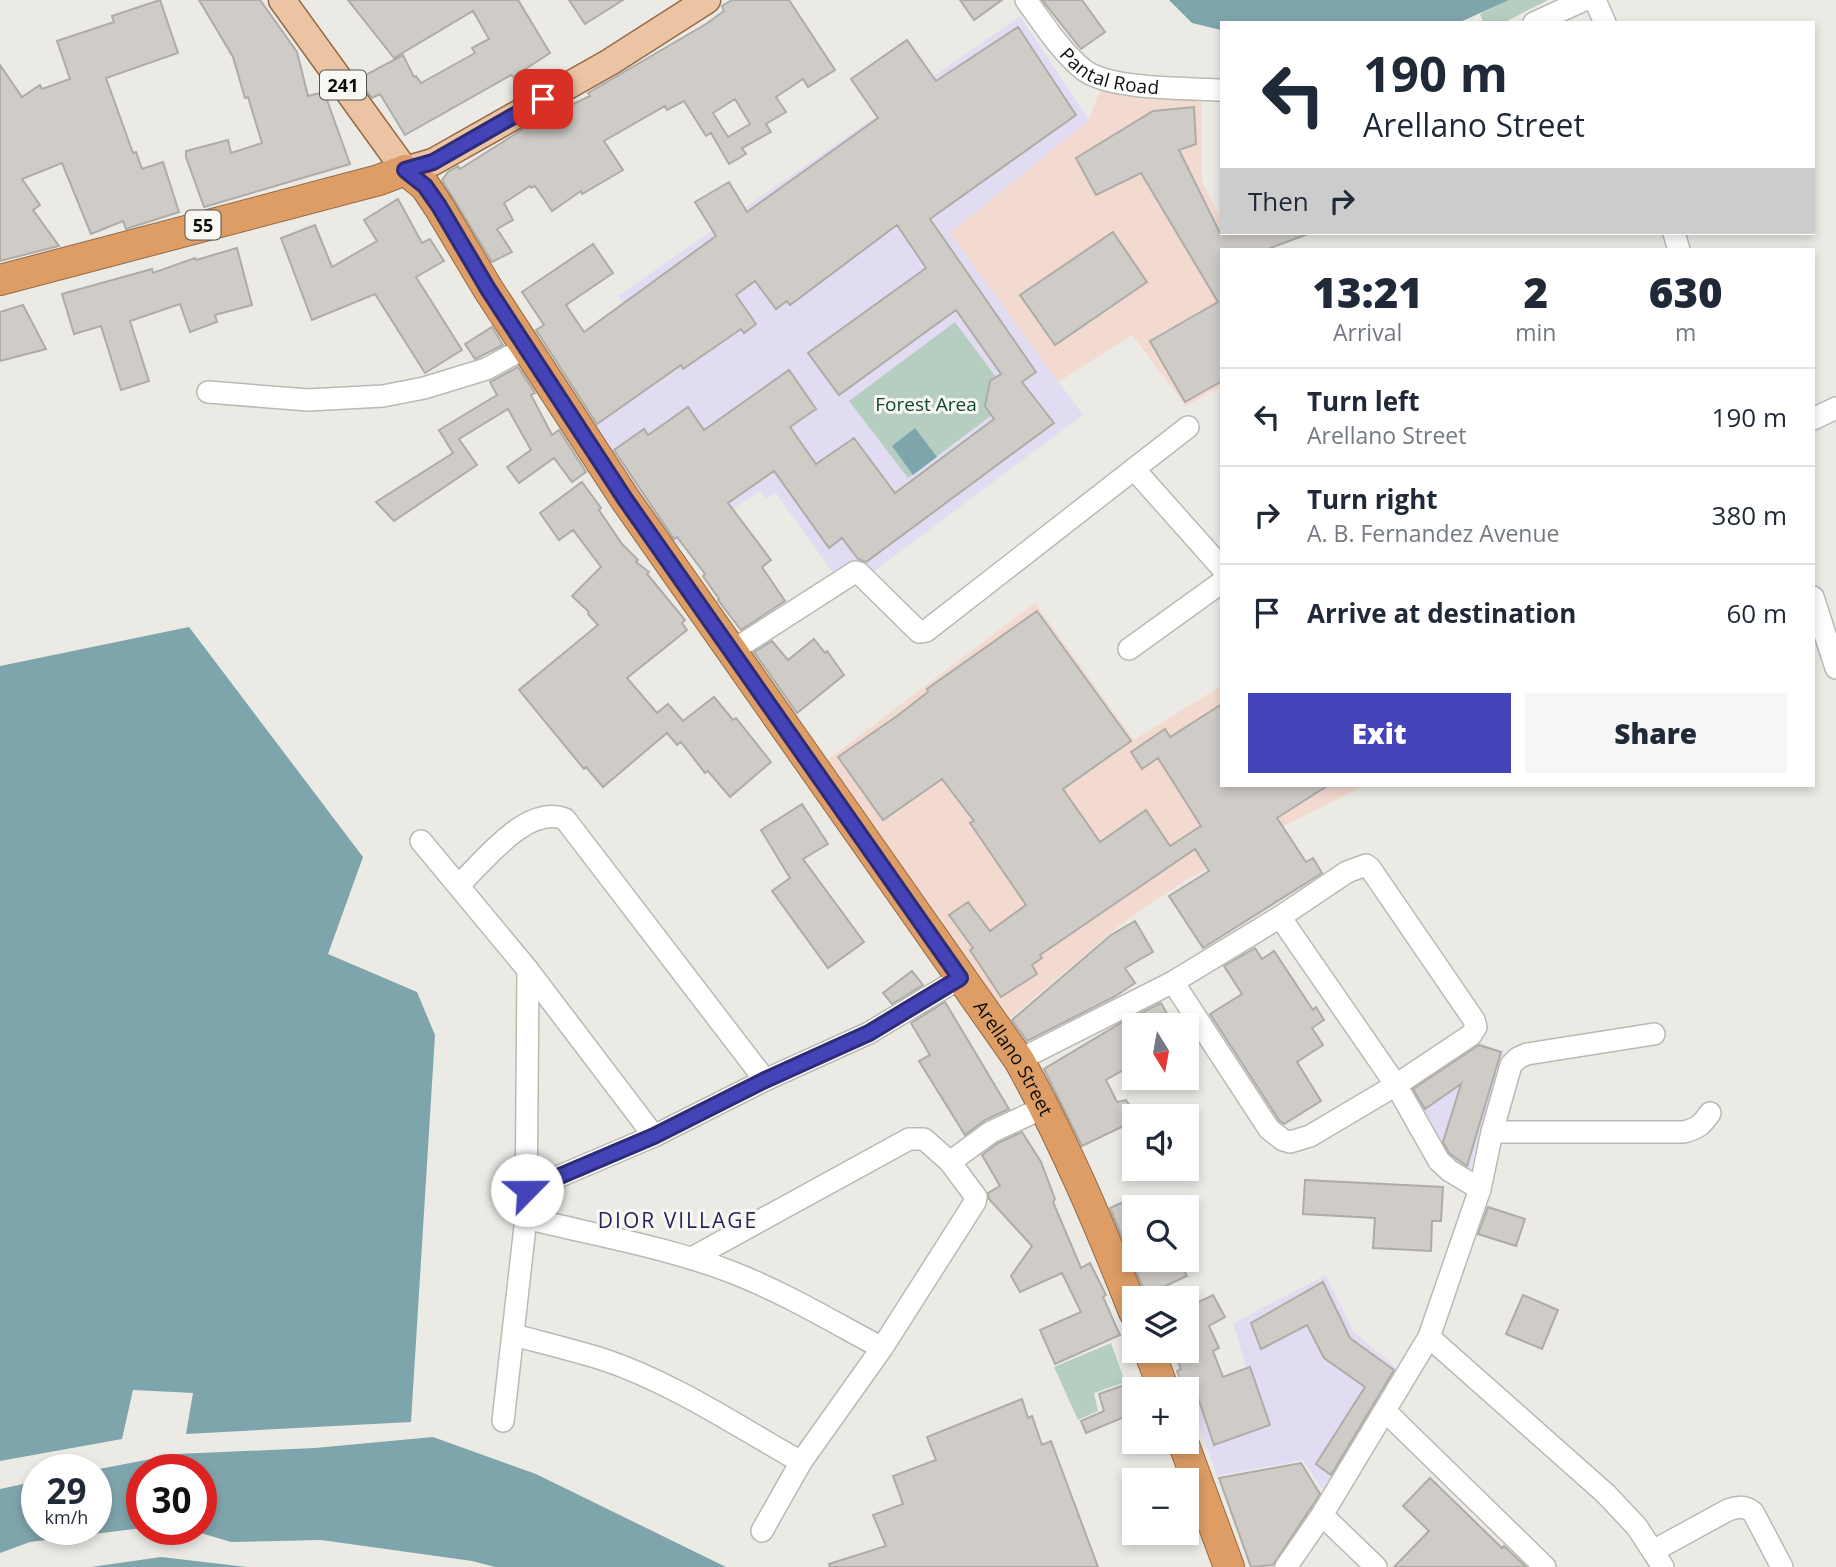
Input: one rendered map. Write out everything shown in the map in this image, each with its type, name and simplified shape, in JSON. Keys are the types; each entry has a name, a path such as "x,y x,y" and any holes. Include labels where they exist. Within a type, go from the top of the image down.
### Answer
{"highway":[{"name":"55","path":"0,280 379,180 405,170"},
{"name":"Arellano Street","path":"405,170 425,186 439,206 488,289 603,465 1019,1060 1045,1107 1098,1220 1124,1286"},
{"path":"1187,1454 1228,1567"}],"main road":[{"name":"241","path":"282,0 405,170"},
{"name":"55","path":"405,170 433,162 610,62 707,0"}],"street":[{"name":"Pantal Road","path":"1026,0 1059,44 1085,71 1104,79 1157,87 1220,90"},
{"path":"1538,21 1584,0"},
{"path":"1595,0 1604,21"},
{"path":"208,391 308,400 383,396 424,388 486,369 527,347"},
{"path":"1815,418 1836,408"},
{"path":"732,651 855,572 919,632 926,631 1188,427"},
{"path":"1134,469 1220,566"},
{"path":"1129,649 1220,583"},
{"path":"1822,601 1836,668"},
{"path":"459,886 513,832 536,818 556,815 565,819 765,1080"},
{"path":"422,841 528,970 654,1136"},
{"path":"1019,1060 1173,982 1280,917 1347,872 1366,865 1474,1020 1476,1027 1471,1035 1396,1085 1310,1136 1290,1142 1283,1140 1264,1122 1173,982"},
{"path":"1280,917 1396,1085 1439,1161 1480,1189"},
{"path":"503,1421 526,1218 528,970"},
{"path":"527,1190 654,1136 765,1080 869,1033 960,978"},
{"path":"1286,1567 1322,1515 1429,1337 1480,1189 1504,1084 1511,1065 1527,1054 1654,1034"},
{"path":"950,1162 991,1132 1045,1107"},
{"path":"1492,1132 1683,1132 1696,1129 1710,1113"},
{"path":"692,1258 909,1139 925,1139 950,1162 974,1192 975,1202 882,1349 801,1462 762,1531"},
{"path":"526,1218 692,1258 736,1274 783,1295 882,1349"},
{"path":"514,1335 604,1359 692,1400 801,1462"},
{"path":"1429,1337 1606,1494 1637,1527 1658,1559 1728,1510 1739,1506 1753,1512 1782,1567"},
{"path":"1385,1411 1545,1567"},
{"path":"1322,1515 1376,1567"}],"shaded area":[{"path":"1020,16 1089,120 956,241 1083,415 865,578 836,577 776,493 766,499 760,491 668,553 586,432 671,372 618,296"},
{"path":"1104,79 1202,102 1202,181 1220,218 1220,235 1229,235 1236,248 1220,248 1220,387 1186,406 1132,335 1058,382 950,233 1089,120"},
{"path":"1035,603 1134,740 1220,687 1220,787 1362,787 1293,821 1188,879 1151,903 1119,926 1007,1021 826,761"},
{"path":"1466,1038 1504,1052 1469,1174 1431,1160 1393,1087"},
{"path":"1326,1275 1353,1331 1405,1375 1328,1498 1303,1460 1217,1476 1199,1424 1199,1385 1246,1367 1233,1323"}],"green space":[{"path":"1508,0 1548,0 1507,21 1483,21 1480,14"},
{"name":"Forest Area","path":"955,322 996,377 990,381 985,406 992,415 908,478 849,401"},
{"path":"1111,1343 1123,1377 1122,1383 1094,1393 1098,1411 1078,1420 1054,1367"}],"water":[{"path":"1169,0 1509,0 1462,21 1220,21 1220,30 1192,23"},
{"path":"915,428 937,457 913,475 892,446"},
{"path":"189,627 363,857 328,954 417,992 435,1035 411,1422 186,1434 193,1393 133,1390 122,1439 39,1454 21,1454 21,1457 0,1461 0,666"},
{"path":"433,1437 536,1474 726,1567 495,1567 472,1561 321,1540 231,1542 217,1538 217,1454 177,1454 315,1448"},
{"path":"126,1464 126,1530 112,1532 112,1467"},
{"path":"21,1484 22,1545 0,1553 0,1489"},
{"path":"161,1557 247,1567 91,1567"}],"building":[{"path":"160,0 178,53 106,78 133,153 136,152 142,169 163,162 179,212 126,229 123,221 91,234 62,163 22,179 40,205 33,210 59,246 0,261 0,65 22,97 40,85 42,89 70,79 57,41 114,22 112,16"},
{"path":"199,0 260,0 297,52 308,96 324,92 350,164 204,207 186,151 228,140 231,153 262,143 233,57"},
{"path":"348,0 518,0 550,53 513,77 511,75 405,135 380,94 372,98 358,79 403,55 414,77 421,83 475,53 472,48 489,39 473,11 394,58"},
{"path":"569,0 623,0 585,24"},
{"path":"732,0 789,0 835,70 808,87 803,79 776,97 786,112 766,124 771,132 742,148 746,154 729,164 711,133 706,136 684,101 667,110 665,106 604,141 623,170 582,194 581,191 552,211 535,186 530,186 504,203 513,220 497,229 512,252 492,262 442,180 448,172 458,166 460,169 531,124 590,96 588,93 706,24 724,11 722,6","holes":["735,99 750,124 728,137 713,113"]},
{"path":"960,0 1002,0 974,20"},
{"path":"1042,0 1082,0 1105,32 1081,49"},
{"path":"1018,27 1076,115 930,219 1036,372 1022,382 1054,423 866,562 858,559 842,538 829,548 774,471 728,503 771,560 762,567 785,601 741,630 718,600 703,576 705,574 677,537 674,539 614,450 644,429 648,435 688,407 704,430 789,370 816,409 790,427 816,464 854,438 895,493 994,419 985,406 990,381 1001,374 956,310 839,395 808,353 926,268 897,225 790,305 787,301 776,309 755,281 736,295 756,324 744,333 741,329 683,369 681,365 597,424 536,330 544,325 522,292 593,244 613,273 566,305 584,332 716,236 695,202 729,182 747,212 878,118 851,79 907,40 936,81"},
{"path":"1194,107 1196,144 1179,150 1220,235 1305,235 1270,248 1220,248 1220,382 1185,402 1150,341 1218,302 1141,173 1096,195 1076,158 1153,111"},
{"path":"398,199 422,243 430,239 444,261 416,277 462,350 425,373 375,294 312,320 281,238 315,225 332,267 377,241 364,220"},
{"path":"1113,232 1147,282 1055,345 1020,295"},
{"path":"237,248 252,305 215,315 217,322 190,332 180,304 130,321 149,381 121,390 101,326 74,334 62,294 152,269 153,273 195,258 196,260"},
{"path":"23,305 46,349 0,361 0,312"},
{"path":"492,327 503,345 475,359 465,344"},
{"path":"518,367 535,393 531,395 552,435 559,430 586,472 572,482 554,458 519,483 507,467 531,450 508,409 459,439 477,465 394,521 376,502 453,453 439,430 497,395 490,382"},
{"path":"582,482 622,544 638,560 636,562 649,572 647,574 685,620 682,623 687,630 627,678 657,713 668,704 683,721 714,697 733,720 736,718 771,762 730,797 708,771 705,773 681,742 677,745 667,733 603,787 586,767 584,769 519,690 598,625 572,596 601,567 573,530 559,540 540,513"},
{"path":"1037,611 1131,741 1063,789 1100,842 1146,810 1170,846 1201,826 1158,758 1142,769 1131,752 1165,729 1170,737 1220,705 1220,787 1325,787 1277,818 1306,862 1313,858 1322,873 1203,948 1169,896 1209,871 1195,849 1040,955 1042,958 1032,965 1037,974 1001,997 970,950 973,948 949,915 968,902 990,931 1026,905 970,823 974,821 942,779 883,820 838,757 897,716 928,692 927,689"},
{"path":"814,639 825,653 827,651 844,675 797,713 754,652 772,641 788,660"},
{"path":"802,804 828,844 803,859 864,942 828,968 772,891 790,878 761,830"},
{"path":"1135,921 1153,952 1125,968 1135,983 1114,997 1027,1041 1012,1020 1111,935"},
{"path":"1255,948 1262,959 1274,951 1313,1010 1316,1007 1324,1020 1312,1028 1323,1045 1297,1062 1321,1101 1284,1124 1210,1014 1242,994 1224,966"},
{"path":"912,971 923,985 892,1004 883,993"},
{"path":"945,1002 1009,1109 985,1120 965,1135 919,1061 930,1055 911,1023"},
{"path":"1161,1003 1167,1013 1141,1013"},
{"path":"1121,1023 1122,1071 1106,1080 1117,1102 1126,1100 1129,1104 1122,1104 1122,1127 1082,1146 1044,1069"},
{"path":"1479,1045 1501,1052 1467,1166 1449,1153 1443,1142 1461,1084 1425,1109 1413,1089"},
{"path":"1022,1132 1041,1162 1055,1199 1053,1202 1081,1268 1090,1263 1106,1295 1103,1297 1120,1335 1055,1364 1040,1330 1081,1312 1062,1273 1020,1292 1011,1276 1032,1246 989,1199 988,1193 1000,1186 982,1155 998,1143"},
{"path":"1305,1180 1443,1187 1441,1221 1432,1221 1431,1251 1373,1248 1375,1218 1303,1214"},
{"path":"1122,1202 1122,1237 1110,1208"},
{"path":"1488,1207 1525,1219 1516,1246 1478,1234"},
{"path":"1136,1272 1185,1272 1187,1276 1165,1286 1142,1286"},
{"path":"1323,1282 1350,1338 1394,1370 1331,1475 1316,1464 1365,1387 1324,1358 1307,1325 1261,1349 1251,1323"},
{"path":"1213,1295 1225,1317 1209,1326 1219,1348 1213,1351 1223,1377 1250,1367 1270,1425 1214,1445 1199,1401 1199,1377 1179,1377 1177,1371 1181,1369 1178,1363 1199,1363 1199,1302"},
{"path":"1523,1295 1558,1310 1542,1349 1506,1334"},
{"path":"1122,1386 1122,1418 1086,1433 1081,1421 1104,1411 1099,1394"},
{"path":"1022,1399 1028,1418 1032,1416 1042,1445 1051,1441 1098,1567 830,1567 829,1564 886,1546 873,1515 903,1504 893,1476 936,1460 927,1437"},
{"path":"1301,1463 1320,1494 1273,1565 1251,1567 1219,1478"},
{"path":"1430,1478 1502,1548 1504,1546 1526,1567 1394,1567 1429,1531 1403,1506"}],"district":[{"name":"DIOR VILLAGE","path":"678,1220"}],"route":[{"path":"527,1190 654,1136 765,1080 869,1033 960,978 625,499 488,289 439,206 425,186 405,170 433,162 543,99"}]}
